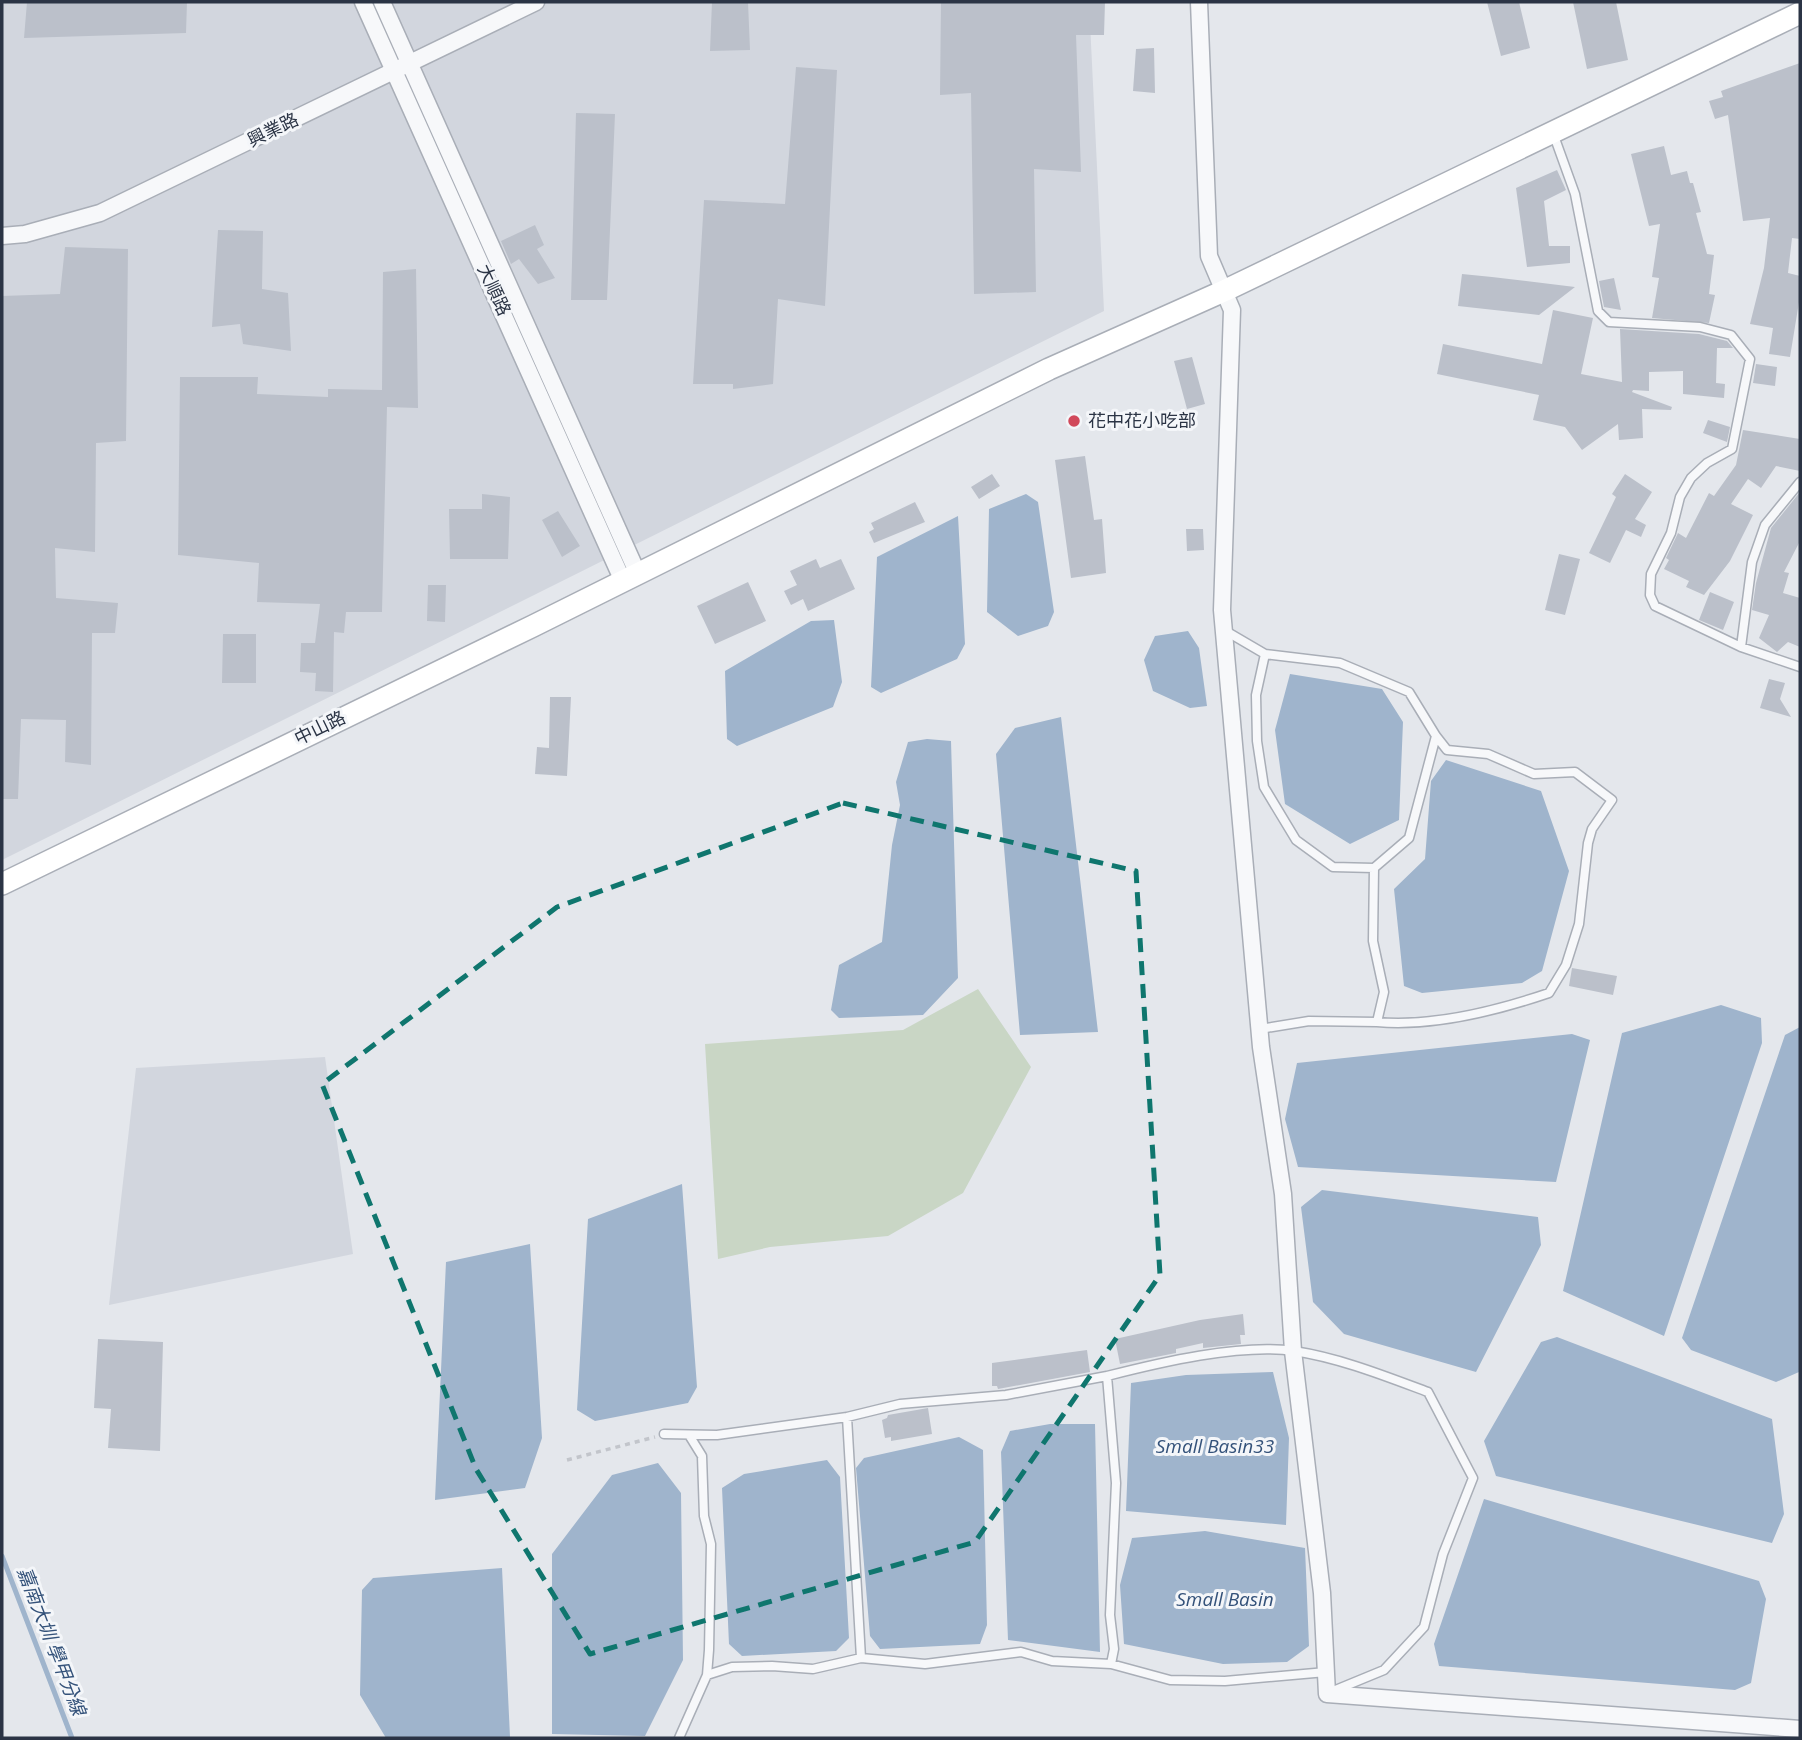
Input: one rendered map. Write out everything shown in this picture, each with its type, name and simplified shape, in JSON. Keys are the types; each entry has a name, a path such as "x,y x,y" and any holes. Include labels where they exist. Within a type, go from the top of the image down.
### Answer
{"main road":[{"name":"中山路","path":"2,884 533,626 630,575 1049,369 1226,290 1552,130 1800,13"}],"street":[{"name":"大順路","path":"363,2 401,69 630,575"},
{"name":"大順路","path":"382,2 401,69"},
{"name":"興業路","path":"2,236 25,234 100,213 536,2"},
{"path":"1199,2 1209,256 1226,290 1232,310 1224,630 1260,1029 1283,1194 1293,1351 1322,1593 1327,1694 1800,1729"}],"lane":[{"path":"1552,130 1575,194 1598,311 1609,322 1700,327 1731,335 1750,359 1732,449 1707,463 1691,478 1651,574 1650,584 1655,606 1741,647 1800,667"},
{"path":"1741,647 1752,562 1765,525 1800,482"},
{"path":"1224,630 1265,653 1340,663 1409,692 1447,750 1488,754 1534,775 1575,772 1612,800 1592,829 1579,924 1566,965 1549,993 1494,1011 1406,1024 1377,1021 1309,1021 1260,1029"},
{"path":"1265,653 1255,695 1257,741 1264,787 1296,840 1334,867 1374,868 1409,838 1436,736"},
{"path":"1374,868 1373,941 1384,992 1377,1021"},
{"path":"664,1434 717,1435 847,1417 900,1404 1006,1395 1212,1356 1293,1351 1359,1367 1428,1392 1473,1478 1443,1554 1424,1627 1384,1670 1327,1694"},
{"path":"1107,1376 1116,1483 1110,1615 1114,1650 1111,1664"},
{"path":"847,1417 861,1658"},
{"path":"679,1738 707,1675 711,1544 704,1516 702,1456 689,1435"},
{"path":"707,1675 732,1667 813,1669 861,1658 925,1664 1021,1653 1052,1661 1111,1664 1170,1680 1225,1681 1325,1672"}],"path":[{"path":"567,1460 664,1434"}],"highlighted area":[{"path":"843,803 1136,871 1160,1275 975,1542 590,1654 476,1469 322,1084 557,907"}],"shaded area":[{"path":"2,2 1089,2 1104,311 2,860"},
{"path":"325,1057 353,1254 109,1305 136,1068"}],"green space":[{"path":"978,989 1031,1067 963,1193 888,1236 770,1247 718,1259 705,1044 903,1030"}],"water":[{"path":"1026,494 1038,502 1054,612 1048,626 1018,636 987,612 989,509"},
{"path":"958,516 965,644 957,659 881,693 871,687 877,557"},
{"path":"834,620 842,682 833,707 737,746 727,739 725,671 811,621"},
{"path":"1188,631 1199,648 1207,706 1190,708 1153,691 1144,660 1155,636"},
{"path":"1290,674 1382,689 1403,722 1399,820 1350,844 1285,804 1275,730"},
{"path":"1061,717 1098,1032 1020,1035 996,754 1015,728"},
{"path":"927,739 951,741 958,978 923,1015 839,1018 831,1010 839,965 882,942 892,845 900,805 896,782 908,742"},
{"path":"1446,760 1541,791 1569,871 1542,971 1522,983 1422,993 1404,986 1394,889 1425,859 1431,781"},
{"path":"1721,1005 1761,1018 1762,1043 1664,1336 1563,1291 1622,1033"},
{"path":"1800,1027 1800,1367 1799,1372 1776,1382 1691,1350 1682,1338 1785,1035"},
{"path":"1572,1034 1590,1040 1556,1182 1298,1167 1285,1119 1297,1063"},
{"path":"682,1184 697,1387 688,1403 595,1421 577,1410 588,1219"},
{"path":"1322,1190 1538,1217 1541,1245 1476,1372 1344,1334 1313,1302 1301,1207"},
{"path":"530,1244 542,1438 525,1488 435,1500 446,1262"},
{"path":"1557,1337 1772,1419 1784,1514 1772,1543 1496,1476 1484,1441 1541,1342"},
{"name":"Small Basin33","path":"1273,1372 1289,1438 1286,1525 1126,1511 1131,1383 1186,1375"},
{"path":"1050,1424 1095,1424 1100,1652 1008,1640 1001,1452 1010,1431"},
{"path":"959,1437 983,1450 987,1625 980,1644 880,1649 870,1636 856,1468 864,1458"},
{"path":"827,1460 840,1477 849,1638 836,1651 742,1656 729,1644 722,1488 744,1474"},
{"path":"658,1463 681,1493 683,1660 645,1736 552,1734 552,1554 612,1475"},
{"path":"1484,1499 1759,1581 1766,1599 1751,1683 1735,1690 1439,1666 1434,1644"},
{"name":"Small Basin","path":"1205,1531 1305,1548 1309,1646 1287,1662 1223,1664 1124,1644 1120,1585 1132,1538"},
{"path":"502,1568 510,1737 386,1738 360,1695 362,1590 373,1578"}],"building":[{"path":"27,2 187,2 186,33 24,38"},
{"path":"712,2 748,2 750,50 710,51"},
{"path":"941,2 1105,2 1104,35 1076,35 1081,172 1034,169 1036,292 974,294 971,93 940,95"},
{"path":"1487,2 1519,2 1530,48 1501,56"},
{"path":"1573,2 1616,2 1628,60 1587,69"},
{"path":"1154,48 1155,93 1133,91 1136,49"},
{"path":"1800,63 1800,239 1792,238 1788,273 1800,276 1800,296 1790,357 1769,354 1773,328 1750,324 1764,268 1770,218 1743,221 1728,115 1715,119 1709,101 1723,97 1721,91"},
{"path":"796,67 837,70 825,306 778,299 773,384 733,389 733,384 693,384 704,200 785,204"},
{"path":"576,113 615,114 607,300 571,300"},
{"path":"1664,146 1671,175 1687,171 1690,183 1693,183 1701,212 1696,213 1707,254 1714,255 1709,294 1715,295 1709,323 1652,318 1659,278 1652,277 1660,224 1649,226 1631,154"},
{"path":"1557,170 1566,190 1544,201 1549,246 1570,246 1570,263 1527,267 1516,188"},
{"path":"535,225 544,245 537,249 555,278 538,284 519,259 511,264 501,241"},
{"path":"218,230 263,231 262,289 288,293 291,351 243,344 240,324 212,327"},
{"path":"65,247 128,249 126,441 96,443 95,552 55,548 56,598 118,603 115,633 92,633 91,765 65,762 66,720 21,719 18,799 2,799 2,296 60,294"},
{"path":"416,269 418,408 387,407 382,612 346,612 344,633 334,632 333,692 315,691 316,673 300,672 301,643 315,643 320,604 257,602 259,563 178,555 180,377 258,377 257,394 328,397 328,389 382,390 383,272"},
{"path":"1462,274 1575,287 1539,315 1458,306"},
{"path":"1614,278 1621,310 1604,307 1599,281"},
{"path":"1553,310 1593,318 1581,374 1622,382 1620,329 1699,334 1727,341 1733,348 1717,348 1716,383 1725,384 1724,398 1683,394 1683,371 1649,372 1649,391 1632,392 1672,407 1671,410 1642,409 1643,438 1619,440 1618,424 1582,450 1565,427 1533,420 1539,395 1437,374 1443,344 1542,364"},
{"path":"1192,357 1205,404 1187,409 1174,361"},
{"path":"1756,364 1777,367 1775,386 1753,383"},
{"path":"1708,420 1730,427 1727,442 1703,433"},
{"path":"1743,430 1800,439 1800,471 1776,466 1761,488 1748,479 1731,504 1753,515 1730,561 1704,595 1686,587 1689,581 1664,569 1669,560 1666,558 1678,533 1686,538 1709,493 1714,496 1736,465"},
{"path":"1085,456 1094,520 1102,519 1106,573 1071,578 1055,460"},
{"path":"992,474 1000,486 979,499 971,487"},
{"path":"1625,474 1652,492 1635,519 1646,525 1641,537 1626,530 1610,563 1589,553 1616,497 1612,494"},
{"path":"1800,492 1800,541 1784,572 1789,573 1783,593 1800,598 1800,647 1788,642 1777,652 1759,638 1769,615 1752,610 1756,583 1771,528"},
{"path":"482,494 510,497 508,559 450,559 449,509 482,509"},
{"path":"915,502 925,522 874,543 869,532 874,529 871,523"},
{"path":"558,511 580,546 562,557 542,520"},
{"path":"1186,529 1203,529 1204,550 1187,551"},
{"path":"1559,554 1580,559 1565,615 1545,610"},
{"path":"816,559 820,568 841,559 855,589 808,611 803,599 791,605 784,591 797,585 790,571"},
{"path":"748,582 766,621 715,644 697,606"},
{"path":"428,585 446,585 445,622 427,621"},
{"path":"1710,592 1734,602 1723,630 1699,620"},
{"path":"223,634 256,634 256,683 222,683"},
{"path":"1769,679 1785,683 1780,699 1791,717 1760,708"},
{"path":"550,697 571,697 567,776 535,774 537,747 549,748"},
{"path":"1572,968 1617,976 1613,995 1569,986"},
{"path":"1243,1314 1245,1335 1240,1335 1241,1344 1203,1348 1203,1343 1176,1349 1176,1353 1120,1364 1115,1339 1200,1320"},
{"path":"98,1339 163,1342 160,1451 108,1448 111,1409 94,1408"},
{"path":"1087,1350 1090,1372 998,1389 997,1386 992,1386 992,1363"},
{"path":"928,1408 932,1434 891,1441 891,1437 885,1438 882,1420 888,1415"}],"waterway":[{"name":"嘉南大圳 學甲分線","path":"2,1556 72,1738"}],"place":[{"name":"花中花小吃部","path":"1074,421"}]}
